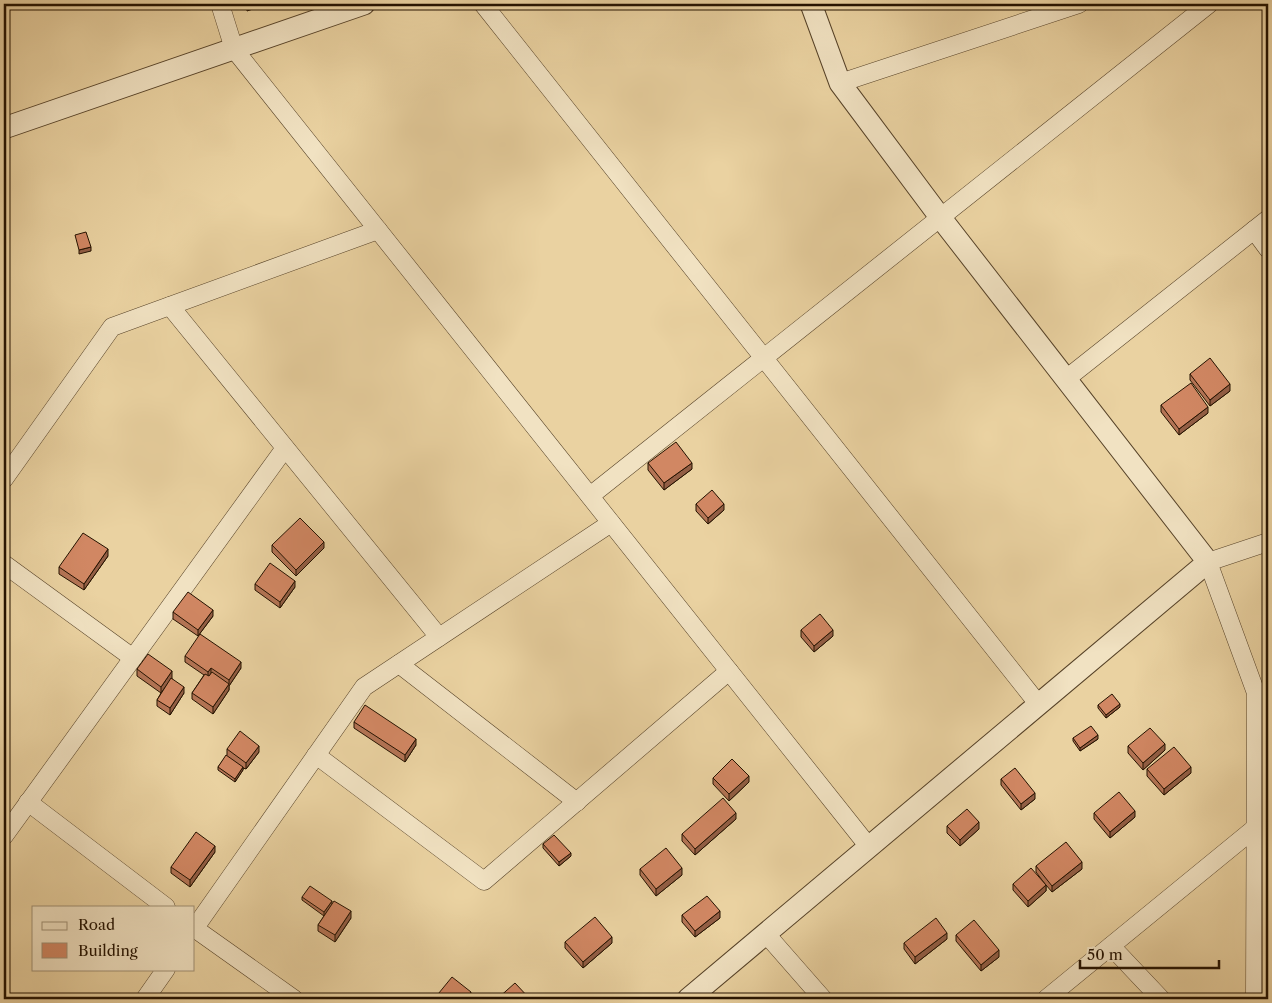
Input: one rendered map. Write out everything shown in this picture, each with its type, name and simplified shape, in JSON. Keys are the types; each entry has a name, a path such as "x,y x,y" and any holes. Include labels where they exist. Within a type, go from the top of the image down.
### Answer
{"street":[{"path":"220,4 234,48 869,847"},
{"path":"4,128 364,4"},
{"path":"483,4 1039,704"},
{"path":"811,4 840,83 940,217 1208,562 1262,692 1255,828 1254,999"},
{"path":"840,83 1079,4"},
{"path":"590,496 1209,4"},
{"path":"1066,380 1268,218"},
{"path":"7,469 112,327 378,230"},
{"path":"1254,230 1268,248"},
{"path":"170,306 439,637"},
{"path":"4,836 285,448"},
{"path":"195,928 364,687 611,523"},
{"path":"688,999 1208,562 1268,542"},
{"path":"4,564 133,658"},
{"path":"399,664 577,802"},
{"path":"316,755 484,881 729,671"},
{"path":"28,802 165,906"},
{"path":"1046,999 1255,828"},
{"path":"195,930 294,999"},
{"path":"766,934 823,999"},
{"path":"1112,946 1161,999"},
{"path":"145,999 165,970"}],"building":[{"path":"246,4 258,4 247,8"},
{"path":"86,232 91,247 79,250 75,235"},
{"path":"4,300 8,303 4,310"},
{"path":"1210,358 1230,384 1210,400 1190,374"},
{"path":"1191,383 1208,407 1179,429 1161,405"},
{"path":"676,442 692,463 664,483 648,463"},
{"path":"712,490 724,504 708,518 696,504"},
{"path":"300,518 324,542 296,570 272,545"},
{"path":"83,533 108,549 84,584 59,567"},
{"path":"270,563 295,581 280,602 255,584"},
{"path":"188,592 213,610 198,630 173,612"},
{"path":"820,614 833,630 814,646 801,630"},
{"path":"200,634 241,662 229,680 211,668 208,672 185,656"},
{"path":"148,654 172,671 161,687 137,669"},
{"path":"212,672 229,684 213,707 192,693 205,674 209,676"},
{"path":"171,678 184,687 170,708 157,700"},
{"path":"1112,694 1120,704 1106,715 1098,705"},
{"path":"365,705 416,739 405,755 354,722"},
{"path":"1091,726 1098,735 1080,748 1073,738"},
{"path":"1150,728 1165,744 1143,763 1128,746"},
{"path":"240,731 259,746 246,763 227,749"},
{"path":"1174,747 1191,767 1164,789 1147,769"},
{"path":"226,755 243,767 235,779 218,767"},
{"path":"732,759 749,776 729,794 713,778"},
{"path":"1015,768 1035,793 1021,804 1001,779"},
{"path":"1119,792 1135,811 1110,832 1094,813"},
{"path":"723,798 736,813 695,849 682,834"},
{"path":"967,809 979,822 960,840 947,826"},
{"path":"196,832 215,846 190,880 171,867"},
{"path":"554,835 571,853 559,862 543,844"},
{"path":"1066,842 1082,862 1052,886 1036,866"},
{"path":"666,848 682,868 656,889 640,869"},
{"path":"1031,868 1046,885 1028,901 1013,884"},
{"path":"310,886 332,901 324,912 302,897"},
{"path":"707,896 720,911 695,931 682,915"},
{"path":"334,901 351,911 335,935 318,925"},
{"path":"595,917 612,937 583,962 565,942"},
{"path":"936,918 947,933 915,957 904,943"},
{"path":"974,920 999,950 981,965 956,935"},
{"path":"452,977 471,992 465,999 434,999"},
{"path":"515,983 530,999 497,999"}]}
